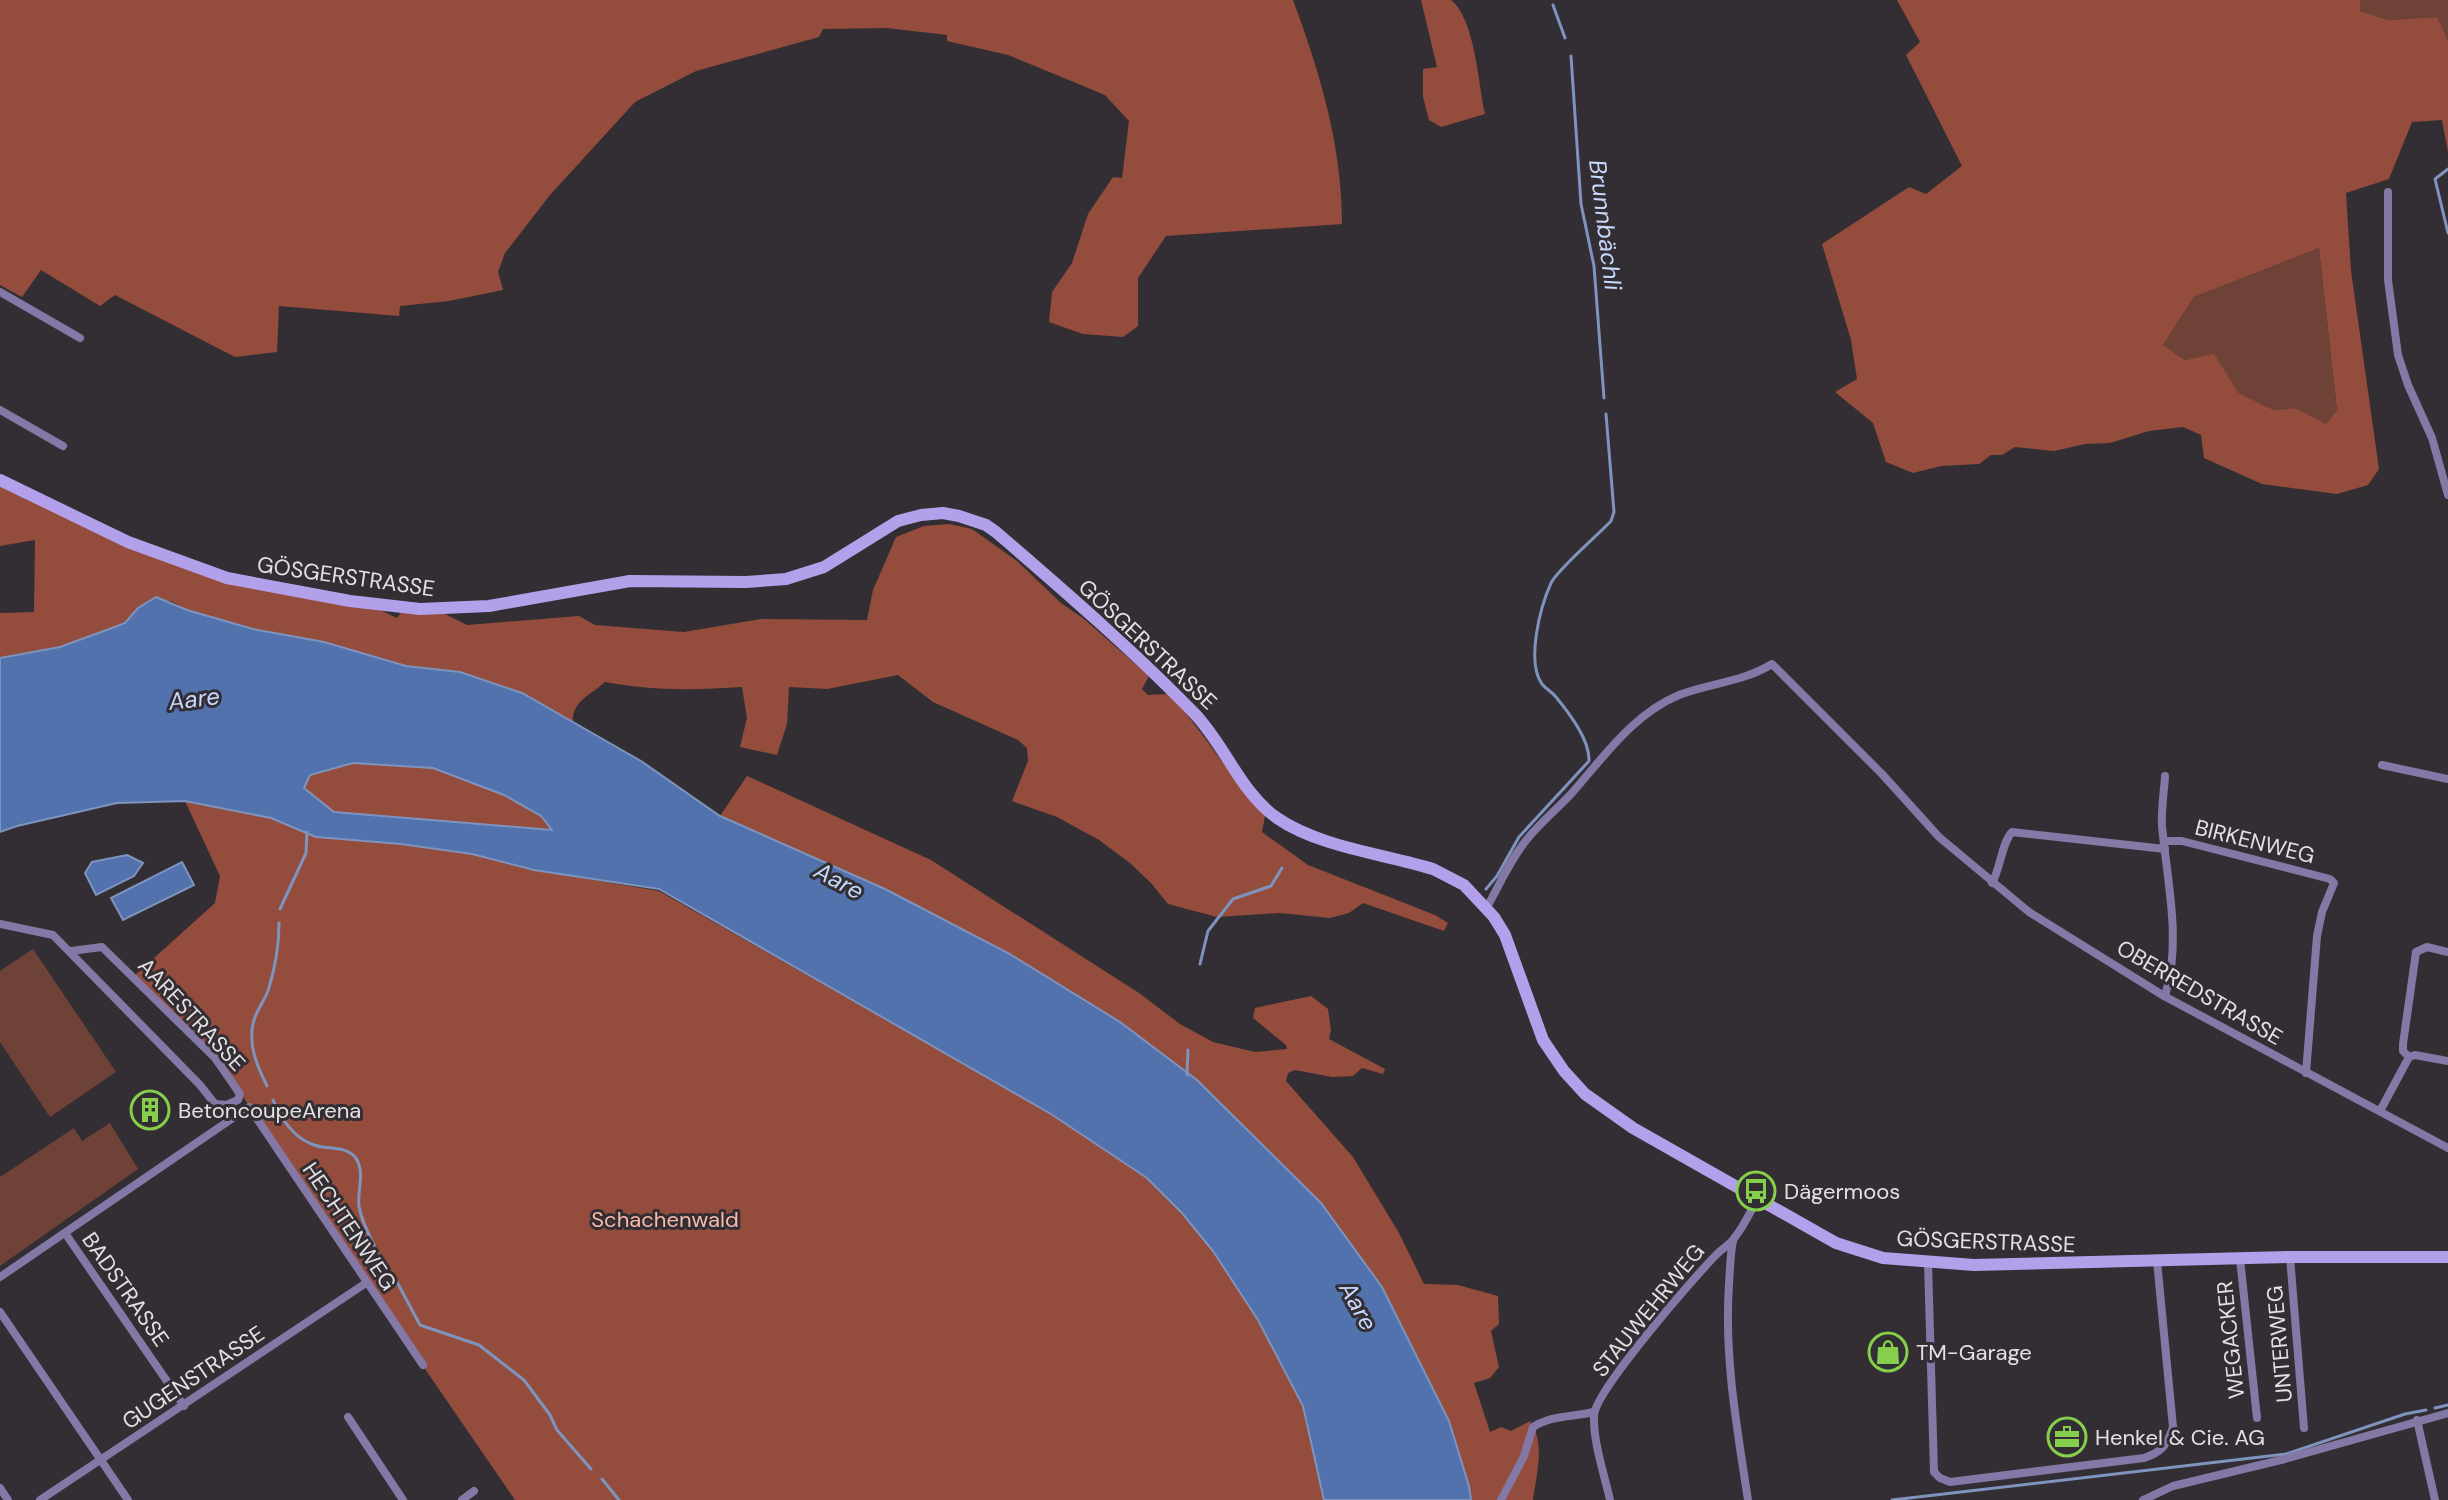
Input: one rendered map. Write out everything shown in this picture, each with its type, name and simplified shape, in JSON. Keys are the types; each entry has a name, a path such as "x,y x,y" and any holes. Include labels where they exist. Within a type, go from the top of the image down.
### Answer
{"main road":[{"name":"GÖSGERSTRASSE","path":"0,480 128,542 186,565 266,587 393,607 443,609 510,603 630,581 746,582 786,579 824,567 898,521 943,513 959,516 986,525 996,532 1183,702 1207,728 1246,786 1276,817 1302,832 1433,869 1464,885 1487,907 1505,935 1538,1030 1564,1071 1605,1110 1836,1243 1883,1258 1928,1263 2058,1264 2290,1257 2448,1257"}],"street":[{"path":"2388,192 2388,280 2398,355 2408,385 2426,421 2448,495"},
{"path":"0,292 80,338"},
{"path":"0,410 63,446"},
{"name":"OBERREDSTRASSE","path":"1487,907 1527,840 1632,727 1679,695 1746,678 1772,664 1882,774 1931,828 2029,912 2165,996 2448,1148"},
{"path":"2382,765 2448,779"},
{"path":"2165,776 2162,814 2173,926 2170,978 2165,996"},
{"name":"BIRKENWEG","path":"1992,883 2001,867 2006,839 2009,833 2015,831 2165,845 2182,841 2330,879 2334,883 2322,912 2317,936 2306,1073"},
{"name":"AARESTRASSE","path":"0,924 53,935 215,1104 226,1105 238,1100 240,1094 215,1058 102,947 71,951"},
{"path":"2409,1057 2403,1051 2403,1044 2416,952 2427,947 2448,952"},
{"path":"2380,1111 2409,1057 2415,1055 2448,1061"},
{"name":"HECHTENWEG","path":"65,1233 249,1107 423,1365"},
{"name":"STAUWEHRWEG","path":"1610,1500 1594,1412 1601,1397 1632,1354 1719,1251 1734,1240 1757,1200"},
{"path":"0,1277 65,1233"},
{"name":"BADSTRASSE","path":"65,1233 184,1406"},
{"path":"1734,1240 1727,1308 1728,1329 1733,1404 1748,1500"},
{"name":"UNTERWEG","path":"2290,1257 2304,1428"},
{"name":"WEGACKER","path":"2240,1259 2257,1418"},
{"path":"1928,1263 1934,1472 1950,1482 2144,1458 2159,1453 2168,1444 2173,1427 2157,1261"},
{"name":"GUGENSTRASSE","path":"40,1500 366,1283"},
{"path":"0,1312 128,1500"},
{"path":"1501,1500 1524,1456 1533,1427 1551,1418 1594,1412"},
{"path":"2143,1500 2173,1486 2285,1459 2448,1413"},
{"path":"348,1417 403,1500"},
{"path":"2417,1420 2435,1500"},
{"path":"0,1488 8,1500"},
{"path":"462,1500 474,1491"}],"shaded area":[{"path":"2360,0 2448,0 2448,41 2437,17 2388,20 2360,11"},
{"path":"2319,248 2337,410 2326,425 2295,408 2274,410 2239,393 2214,355 2185,360 2163,345 2194,297"},
{"path":"33,949 116,1072 50,1117 0,1042 0,971"},
{"path":"110,1123 138,1169 0,1266 0,1177 74,1128 82,1141"}],"green space":[{"path":"0,0 1293,0 1328,110 1338,166 1342,224 1166,236 1138,278 1138,326 1123,337 1083,334 1049,322 1052,292 1072,263 1088,214 1113,177 1122,178 1129,121 1105,95 1008,55 947,41 947,35 887,28 823,29 819,37 696,71 635,102 550,195 505,253 498,272 503,290 449,301 400,306 399,316 279,306 277,352 235,357 115,295 100,306 41,270 22,297 0,285"},
{"path":"1421,0 1451,0 1459,9 1474,52 1485,114 1441,127 1429,120 1423,97 1423,69 1437,67"},
{"path":"1897,0 2360,0 2360,11 2388,20 2437,17 2448,41 2448,152 2442,120 2412,122 2389,179 2346,193 2351,271 2379,469 2368,485 2337,494 2262,484 2204,458 2201,435 2183,427 2054,451 2015,447 2002,455 1991,455 1979,464 1941,466 1913,473 1886,462 1873,423 1835,392 1857,379 1851,340 1822,244 1909,187 1926,194 1962,166 1906,55 1920,42","holes":["2319,248 2337,410 2326,424 2295,408 2274,410 2239,393 2214,354 2185,360 2163,345 2194,297"]},
{"path":"0,484 145,554 380,610 397,618 401,612 443,613 467,625 579,616 595,625 684,632 761,619 867,620 873,590 896,537 924,526 949,524 972,529 1017,561 1061,603 1149,676 1142,689 1148,695 1168,694 1265,816 1262,832 1308,865 1435,915 1448,923 1444,931 1363,903 1349,913 1330,918 1280,913 1217,917 1168,904 1130,863 1099,840 1057,817 1012,801 1028,761 1027,748 1018,740 933,702 898,675 827,689 789,687 787,724 777,755 740,747 747,718 742,687 674,689 605,682 575,709 573,722 522,693 460,672 406,666 324,642 253,629 187,610 171,601 139,608 125,623 60,647 0,658 0,613 34,612 35,540 0,546"},
{"path":"353,763 433,768 504,795 541,816 552,831 334,812 303,788 310,775"},
{"path":"747,776 931,860 1139,993 1180,1024 1213,1042 1255,1052 1287,1049 1253,1018 1255,1008 1311,996 1328,1009 1329,1039 1385,1069 1383,1074 1362,1068 1353,1076 1332,1077 1295,1070 1288,1073 1286,1081 1353,1157 1399,1233 1424,1284 1458,1285 1498,1296 1499,1324 1491,1331 1499,1367 1490,1378 1474,1383 1490,1432 1501,1427 1511,1431 1530,1421 1535,1430 1539,1459 1533,1500 1471,1500 1008,953 885,889 720,816"},
{"name":"Schachenwald","path":"185,801 271,818 316,837 472,854 534,870 659,891 1051,1114 1147,1178 1182,1213 1213,1251 1258,1320 1303,1406 1324,1500 515,1500 226,1071 133,977 215,903 220,876"}],"water":[{"name":"Aare","path":"156,597 187,610 253,629 324,642 406,666 460,672 522,693 641,761 720,816 885,889 1008,953 1120,1022 1197,1080 1321,1203 1382,1287 1449,1421 1471,1500 1324,1500 1303,1406 1258,1320 1213,1251 1182,1213 1147,1178 1051,1114 659,889 534,870 472,854 316,837 271,818 185,801 117,803 0,832 0,658 60,647 125,623 138,608","holes":["353,763 433,768 504,795 541,816 552,830 334,812 304,788 310,775"]},
{"path":"127,855 143,863 134,876 96,895 85,873 92,862"},
{"path":"182,862 194,885 123,920 111,898"}],"waterway":[{"name":"Brunnbächli","path":"1553,5 1565,38"},
{"name":"Brunnbächli","path":"1571,56 1581,204 1594,266 1604,398"},
{"path":"2448,169 2435,179 2448,233"},
{"name":"Brunnbächli","path":"1486,889 1519,837 1589,761 1578,727 1537,674 1535,649 1539,620 1551,583 1611,521 1614,512 1606,414"},
{"path":"280,909 306,853 307,832"},
{"name":"Brunnbächli","path":"1200,964 1208,931 1233,899 1271,886 1282,868"},
{"path":"267,1086 254,1054 252,1029 273,974 279,923"},
{"path":"1187,1075 1188,1050"},
{"path":"273,1100 284,1120 306,1142 346,1151 355,1157 360,1169 361,1213 383,1264"},
{"path":"390,1275 397,1282 420,1325 479,1345 524,1380 550,1415 557,1430 591,1469"},
{"path":"2435,1408 2448,1405"},
{"path":"1892,1500 2286,1454 2405,1414 2426,1410"},
{"path":"602,1479 619,1500"}],"place":[{"name":"BetoncoupeArena","path":"150,1110"},
{"name":"Dägermoos","path":"1756,1191"},
{"name":"TM-Garage","path":"1888,1352"},
{"name":"Henkel & Cie. AG","path":"2067,1437"}]}
